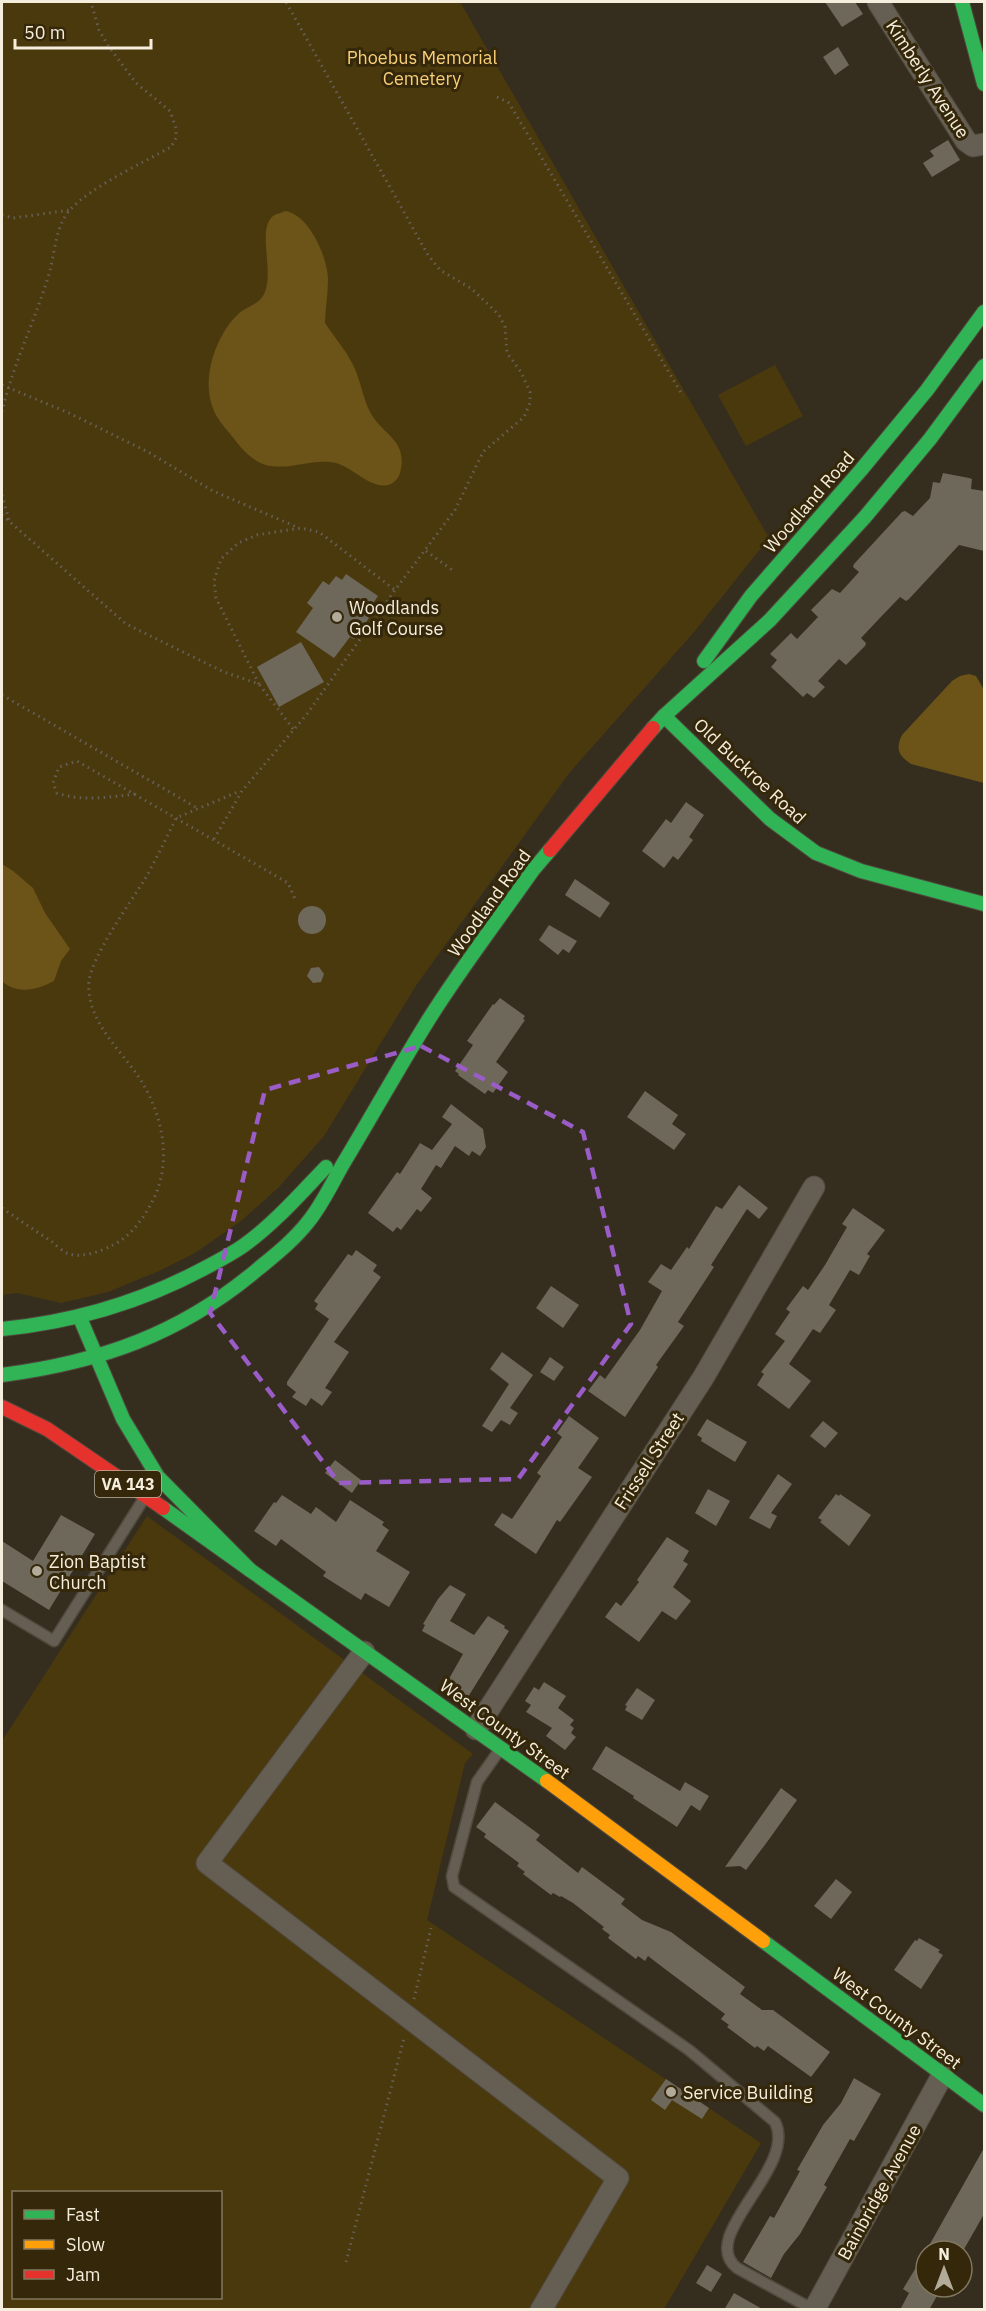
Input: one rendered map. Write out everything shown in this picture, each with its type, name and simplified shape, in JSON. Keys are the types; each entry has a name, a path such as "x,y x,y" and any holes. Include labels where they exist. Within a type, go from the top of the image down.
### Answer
{"main road":[{"path":"962,2 984,84"},
{"name":"Woodland Road","path":"2,1375 31,1372 97,1359 133,1346 197,1314 237,1287 285,1248 308,1222 430,1018 533,870 664,716 751,596 927,390 984,312"},
{"name":"Woodland Road","path":"664,716 770,620 865,517 983,369"},
{"name":"Old Buckroe Road","path":"664,716 770,819 816,853 861,871 984,904"},
{"name":"Woodland Road","path":"2,1329 80,1318 116,1308 158,1292 241,1246 290,1204 365,1126"},
{"name":"West County Street","path":"80,1318 123,1419 159,1477 250,1570 501,1747 984,2105"},
{"name":"VA 143","path":"2,1407 47,1429 101,1464 250,1570"}],"street":[{"name":"Kimberly Avenue","path":"878,2 966,141 973,146 984,144"},
{"name":"Frissell Street","path":"476,1729 703,1378 814,1187"},
{"path":"364,1652 207,1863 618,2178 541,2310"},
{"name":"Bainbridge Avenue","path":"814,2310 943,2074"}],"lane":[{"path":"2,1610 54,1641 159,1477"},
{"path":"501,1747 482,1772 474,1792 452,1876 454,1887 689,2050 775,2122 780,2135 777,2153 729,2235 726,2253 737,2268 814,2310"}],"path":[{"path":"2,412 8,386 49,274 58,235 70,210 90,195 171,147 176,138 176,128 170,111 136,83 109,47 99,30 91,2"},
{"path":"214,839 242,791 294,730 455,510 483,452 524,417 530,403 530,392 521,372 507,353 505,327 499,315 472,289 440,270 428,255 286,2"},
{"path":"497,97 509,103 683,396"},
{"path":"2,215 13,218 70,210"},
{"path":"2,385 69,413 148,452 213,491 301,528 319,532 395,590"},
{"path":"2,495 9,522"},
{"path":"2,515 126,624 224,672 259,684"},
{"path":"294,730 259,684 216,598 214,581 221,559 238,543 257,535 301,528"},
{"path":"426,551 455,572"},
{"path":"2,695 199,809"},
{"path":"135,794 93,798 70,797 57,793 53,783 59,767 77,761 135,794 176,818 214,839 288,883 296,901"},
{"path":"2,1208 69,1254 102,1251 127,1236 148,1211 159,1189 163,1166 159,1121 148,1094 136,1074 114,1047 99,1020 91,1003 88,983 93,964 146,876 176,818 242,791"},
{"path":"346,2262 431,1928"}],"highlighted area":[{"path":"421,1046 583,1132 631,1324 518,1479 339,1483 210,1313 265,1090"}],"green space":[{"name":"Phoebus Memorial Cemetery","path":"2,2 460,2 769,538 694,632 570,772 417,984 324,1136 278,1188 241,1221 195,1253 108,1292 61,1303 17,1293 2,1295"},
{"path":"775,365 803,416 746,446 718,395"},
{"path":"147,1516 473,1754 465,1763 427,1920 761,2143 664,2309 2,2309 2,1741"}],"shaded area":[{"path":"285,211 302,220 316,238 327,271 325,323 352,363 370,412 398,445 402,462 399,475 394,482 388,485 366,480 337,463 315,462 278,467 260,463 239,444 218,418 212,405 209,383 215,351 234,318 263,296 268,276 266,231 268,223 274,215"},
{"path":"969,674 976,676 984,690 984,783 911,764 899,752 902,735 952,681"},
{"path":"2,864 33,888 45,913 70,949 61,961 54,981 41,987 21,990 2,981"}],"building":[{"path":"825,2 855,2 863,14 842,27"},
{"path":"838,47 849,65 835,75 823,57"},
{"path":"948,140 960,160 932,177 923,163 934,156 930,151"},
{"path":"943,473 972,479 971,489 984,491 984,551 959,545 909,599 906,601 900,597 877,621 861,638 866,643 865,646 846,665 839,659 818,681 825,687 814,698 807,693 803,697 771,667 777,660 770,654 791,633 797,639 818,617 811,610 832,589 840,593 859,572 853,567 854,564 902,512 905,511 913,516 930,498 933,482 940,483"},
{"name":"Woodlands Golf Course","path":"346,574 378,596 365,615 369,618 354,639 350,637 334,658 296,632 313,608 307,603 323,581 329,585 336,576 342,580"},
{"path":"301,642 324,682 279,707 257,667"},
{"path":"686,802 704,815 689,837 693,840 678,860 673,856 664,868 642,851 666,819 671,823"},
{"path":"575,879 610,903 600,918 565,895"},
{"path":"312,906 322,910 326,920 322,930 312,934 302,930 298,920 302,910"},
{"path":"549,925 577,941 569,953 563,949 558,955 539,940"},
{"path":"319,967 324,974 321,982 313,983 307,976 311,968"},
{"path":"500,998 525,1016 523,1019 525,1020 496,1062 508,1072 493,1093 488,1090 485,1094 455,1071 473,1045 467,1041 493,1004"},
{"path":"645,1091 678,1115 672,1124 686,1134 674,1150 627,1117"},
{"path":"451,1104 483,1129 486,1147 480,1156 472,1151 469,1156 455,1146 441,1168 436,1165 421,1189 432,1198 421,1212 417,1209 401,1230 397,1227 393,1232 368,1213 397,1172 400,1174 420,1143 432,1150 452,1124 442,1117"},
{"path":"739,1185 768,1208 759,1219 747,1209 711,1265 714,1267 678,1322 684,1326 656,1365 658,1367 625,1417 588,1391 600,1375 605,1379 640,1330 662,1291 648,1282 661,1264 671,1270 687,1247 689,1249 716,1206 722,1209"},
{"path":"853,1208 885,1230 867,1254 870,1256 859,1275 850,1270 829,1305 836,1310 820,1333 813,1329 789,1364 811,1381 789,1409 757,1385 764,1374 761,1372 785,1341 775,1334 790,1312 786,1309 803,1286 808,1290 825,1265 847,1227 842,1224"},
{"path":"356,1250 377,1265 373,1271 381,1277 334,1342 349,1352 325,1388 332,1392 322,1406 311,1398 306,1406 292,1397 296,1392 287,1385 287,1382 329,1319 315,1309 318,1304 314,1301 348,1254 352,1256"},
{"path":"551,1286 579,1305 563,1328 536,1308"},
{"path":"502,1352 533,1375 510,1408 518,1413 510,1425 501,1420 492,1432 482,1426 509,1384 490,1369"},
{"path":"550,1357 564,1367 554,1381 540,1372"},
{"path":"569,1416 599,1438 578,1468 592,1477 560,1522 557,1520 536,1554 494,1525 502,1513 512,1519 541,1476 537,1473 562,1437 557,1433"},
{"path":"707,1419 747,1442 735,1462 701,1441 702,1438 697,1435"},
{"path":"823,1421 838,1433 825,1448 810,1436"},
{"path":"335,1460 361,1480 352,1493 325,1473"},
{"path":"778,1474 792,1484 771,1513 777,1516 770,1529 749,1518"},
{"path":"708,1489 730,1501 716,1526 695,1513"},
{"path":"836,1494 839,1496 840,1494 871,1515 849,1546 818,1518"},
{"path":"282,1495 311,1514 316,1507 336,1522 350,1500 384,1522 382,1525 389,1530 376,1551 410,1572 389,1607 365,1593 361,1600 323,1576 326,1572 281,1539 276,1546 254,1531 274,1502 276,1503"},
{"name":"Zion Baptist Church","path":"61,1515 95,1534 49,1610 2,1581 2,1541 33,1561"},
{"path":"667,1537 689,1551 683,1561 688,1564 673,1587 691,1601 676,1620 662,1611 639,1642 605,1617 616,1602 621,1606"},
{"path":"450,1585 466,1594 450,1621 474,1635 488,1616 509,1631 468,1697 446,1684 463,1654 422,1631 425,1625 423,1624 438,1599"},
{"path":"544,1682 566,1696 558,1708 574,1720 570,1725 574,1728 571,1733 576,1737 565,1750 546,1736 552,1728 526,1712 531,1705 525,1701 534,1687 539,1690"},
{"path":"637,1688 655,1700 642,1720 625,1710 627,1706 625,1705"},
{"path":"606,1746 680,1791 685,1782 709,1796 700,1811 691,1805 677,1827 592,1769"},
{"path":"781,1788 797,1800 746,1870 740,1866 725,1867"},
{"path":"495,1802 540,1835 536,1840 578,1873 582,1867 625,1899 621,1904 642,1920 671,1932 745,1987 740,1994 762,2010 773,2010 830,2052 811,2077 768,2046 764,2051 757,2046 755,2048 727,2027 729,2025 721,2019 725,2014 648,1956 645,1961 638,1956 636,1959 608,1938 610,1935 602,1929 604,1927 573,1903 553,1893 551,1895 523,1874 525,1872 517,1866 519,1863 484,1837 486,1834 476,1827"},
{"path":"836,1879 852,1892 831,1919 814,1906"},
{"path":"919,1938 940,1950 938,1952 943,1955 921,1989 894,1970 915,1940"},
{"path":"854,2078 881,2094 854,2141 850,2139 824,2185 827,2187 771,2278 743,2262 770,2216 774,2218 800,2171 797,2170 823,2125 841,2103"},
{"name":"Service Building","path":"666,2079 709,2108 702,2119 672,2100 665,2110 651,2100"},
{"path":"984,2148 984,2214 970,2239 933,2239"},
{"path":"707,2265 722,2274 711,2292 696,2283"},
{"path":"914,2271 914,2299 935,2299 929,2310 900,2310 909,2293 903,2289"},
{"path":"734,2293 764,2310 724,2310"}],"traffic: fast":[{"path":"962,2 984,84"},
{"path":"704,661 751,596 927,390 984,312"},
{"path":"653,728 770,620 865,517 930,439 984,366"},
{"path":"664,716 770,819 816,853 861,871 984,904"},
{"path":"2,1375 73,1362 106,1353 169,1328 229,1292 291,1241 318,1208 441,1000 533,870 550,850"},
{"path":"2,1329 29,1326 106,1309 179,1281 243,1246 265,1228 326,1167"},
{"path":"80,1318 123,1419 158,1477 250,1570 547,1781"},
{"path":"163,1508 250,1570"},
{"path":"763,1941 984,2105"}],"traffic: slow":[{"path":"547,1781 763,1941"}],"traffic: jam":[{"path":"550,850 653,728"},
{"path":"2,1407 47,1429 163,1508"}],"place":[{"name":"Woodlands Golf Course","path":"337,617"},
{"name":"Zion Baptist Church","path":"37,1571"},
{"name":"Service Building","path":"671,2092"}]}
